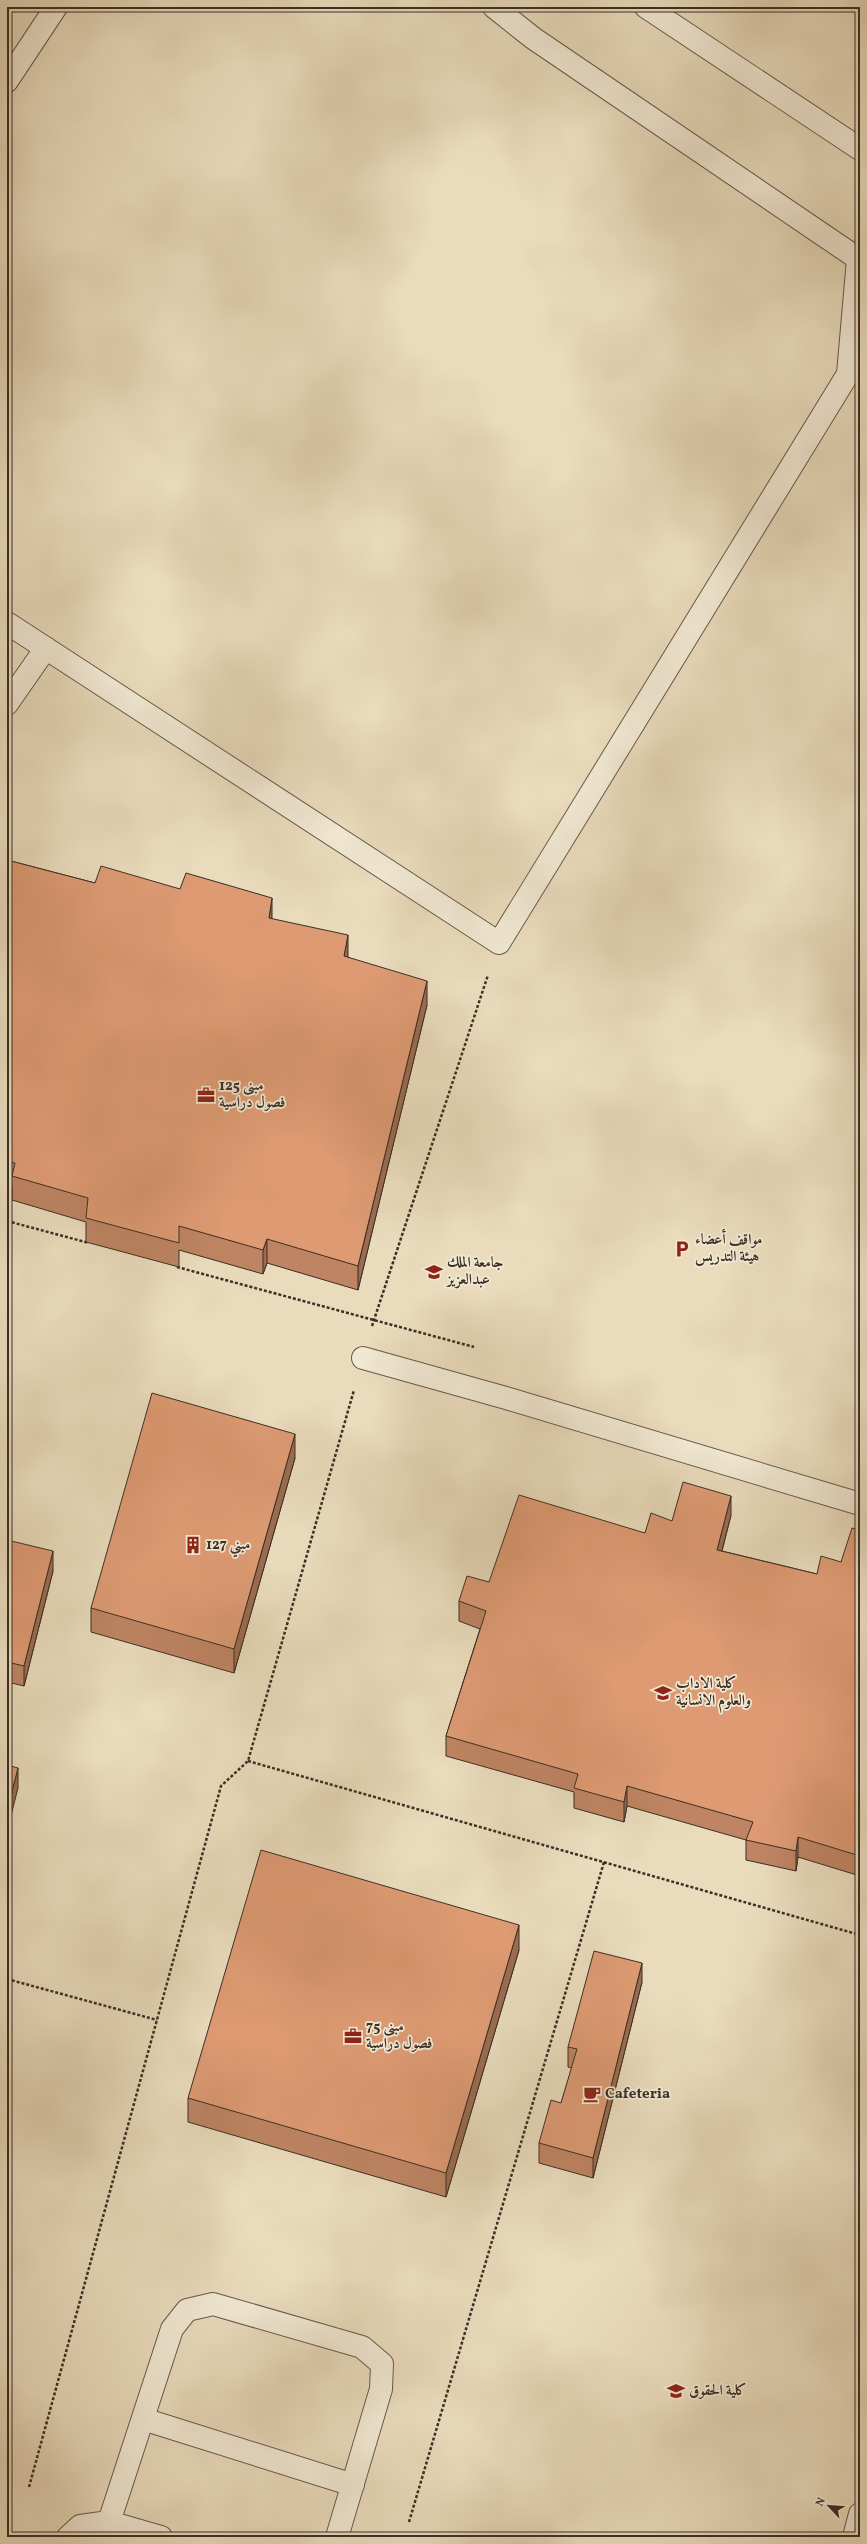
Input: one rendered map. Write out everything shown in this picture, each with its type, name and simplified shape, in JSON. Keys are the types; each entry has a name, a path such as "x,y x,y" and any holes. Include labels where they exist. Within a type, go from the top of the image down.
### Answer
{"street":[{"path":"7,81 56,7"},
{"path":"7,623 499,943 854,373 859,260 533,38 494,7"},
{"path":"646,7 860,149"},
{"path":"7,704 46,648"},
{"path":"363,1358 506,1398 860,1504"},
{"path":"109,2522 172,2329 187,2310 213,2304 362,2347 382,2364 381,2389 337,2537"},
{"path":"143,2419 353,2484"},
{"path":"854,2537 860,2514"},
{"path":"68,2537 80,2526 109,2522 161,2537"}],"path":[{"path":"29,2487 221,1786 248,1761 374,1320 499,943"},
{"path":"7,1221 93,1244"},
{"path":"172,1265 474,1346"},
{"path":"248,1761 860,1935"},
{"path":"410,2522 604,1862"},
{"path":"7,1979 157,2020"}],"building":[{"name":"مبنى 125 فصول دراسية","path":"7,860 95,883 101,866 180,889 186,873 272,898 269,918 348,935 344,956 427,981 358,1266 267,1239 263,1250 179,1226 179,1243 86,1218 88,1198 12,1176 15,1163 7,1161"},
{"name":"مبني 127","path":"152,1393 295,1434 234,1649 91,1608"},
{"name":"كلية الاداب والعلوم الانسانية","path":"683,1482 731,1496 717,1550 817,1574 821,1556 841,1562 852,1528 860,1530 860,1856 798,1837 796,1851 746,1840 753,1822 627,1786 624,1802 574,1788 578,1774 446,1736 486,1611 459,1601 467,1576 489,1582 519,1495 645,1533 651,1513 672,1521"},
{"path":"7,1540 53,1551 24,1666 7,1662"},
{"path":"7,1765 18,1768 7,1811"},
{"name":"مبنى 75 فصول دراسية","path":"261,1850 519,1925 446,2173 188,2098"},
{"name":"Cafeteria","path":"594,1951 642,1963 593,2158 539,2143 551,2100 561,2103 577,2049 568,2047"}],"place":[{"name":"مبنى 125 فصول دراسية","path":"206,1095"},
{"name":"مواقف أعضاء هيئة التدريس","path":"682,1249"},
{"name":"جامعة الملك عبدالعزيز","path":"434,1272"},
{"name":"مبني 127","path":"193,1545"},
{"name":"كلية الاداب والعلوم الانسانية","path":"663,1693"},
{"name":"مبنى 75 فصول دراسية","path":"353,2036"},
{"name":"Cafeteria","path":"592,2094"},
{"name":"كلية الحقوق","path":"676,2391"}]}
